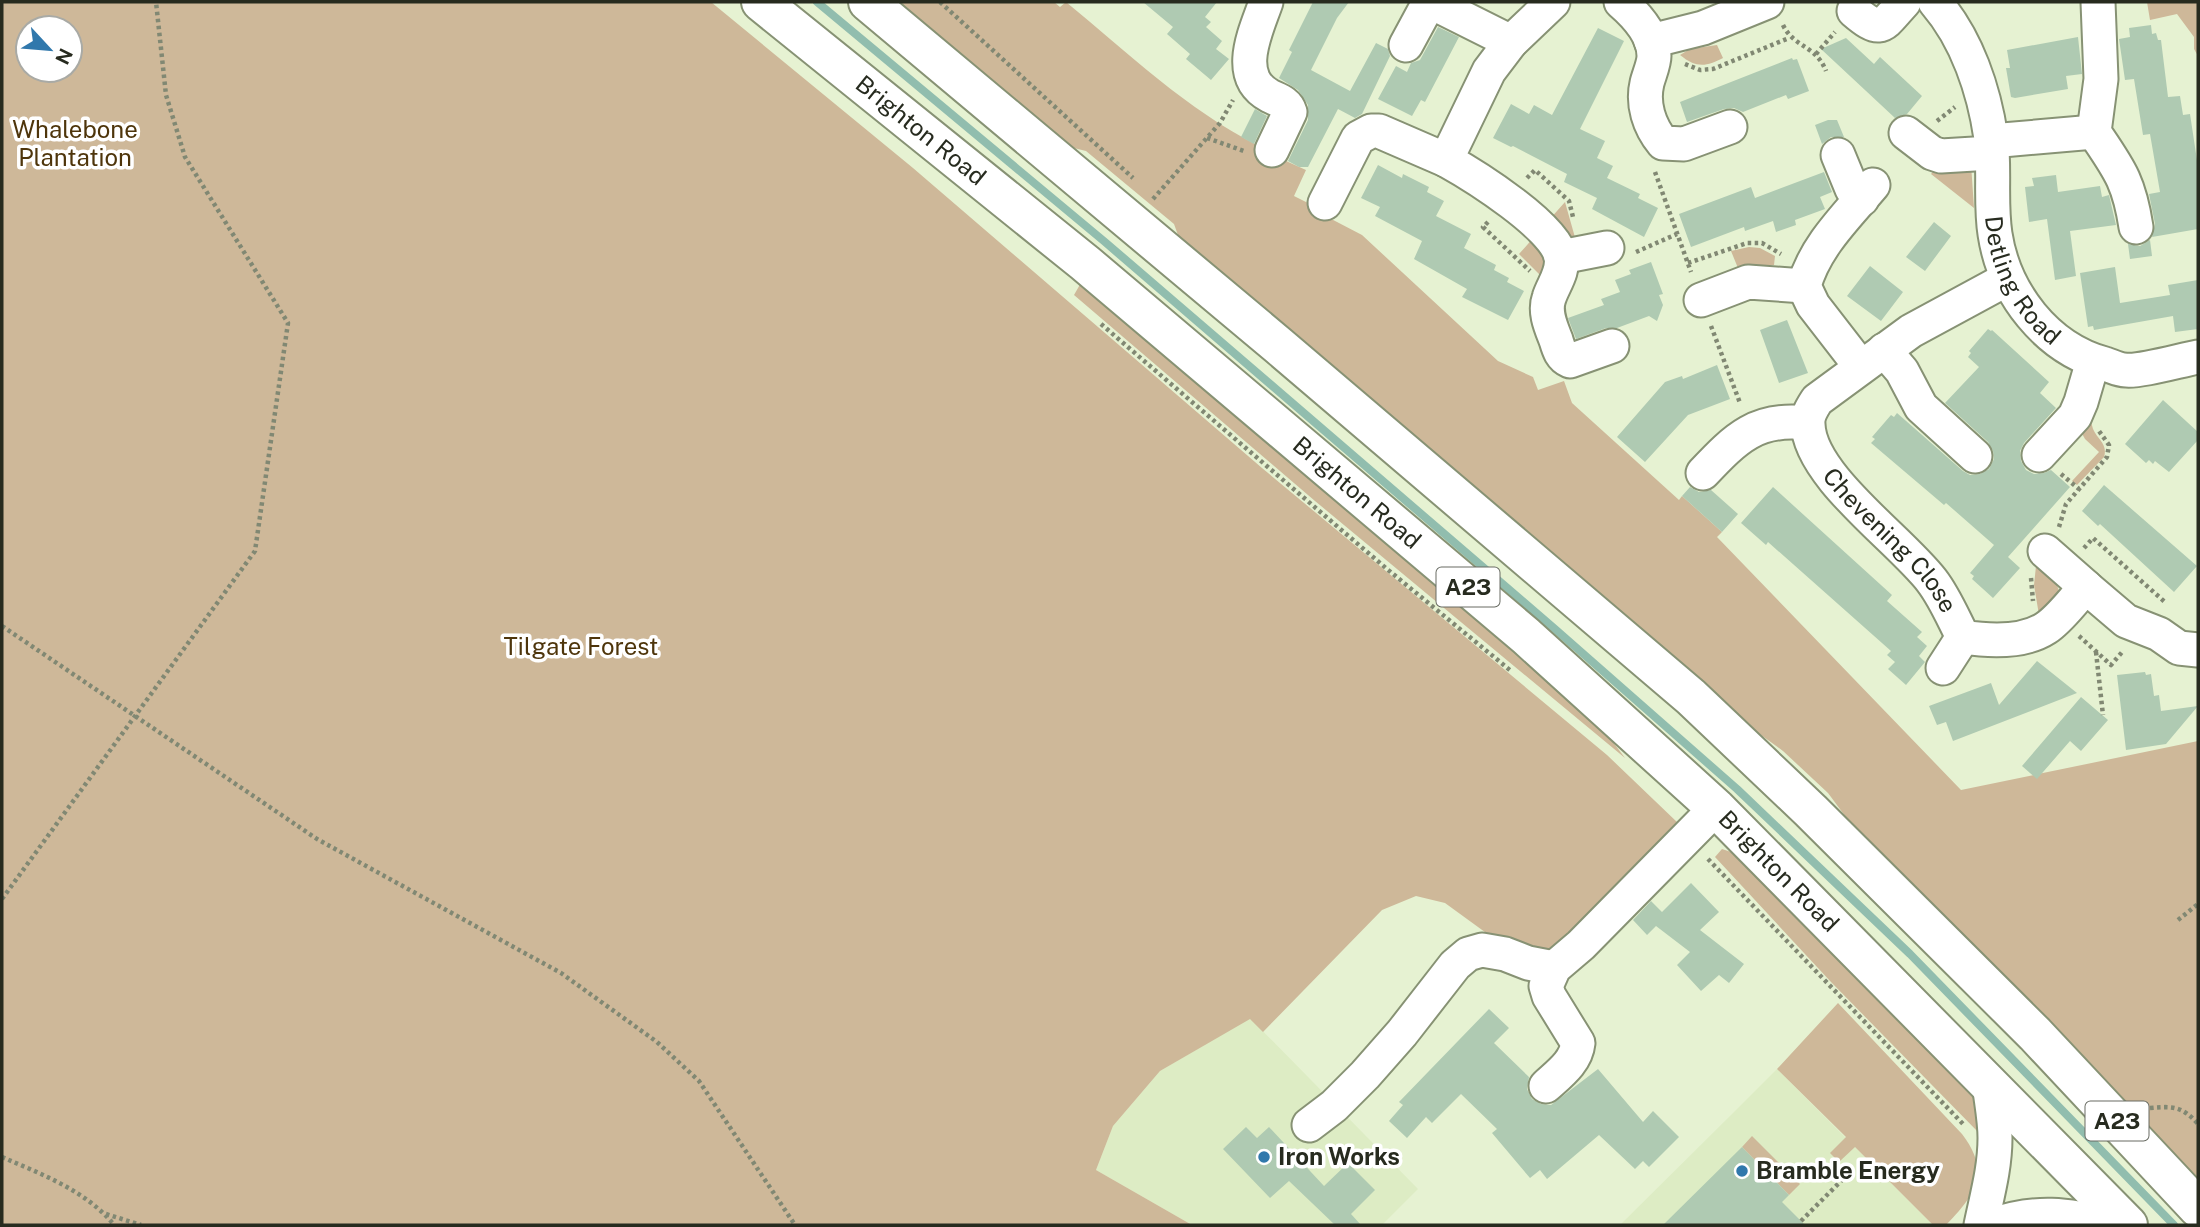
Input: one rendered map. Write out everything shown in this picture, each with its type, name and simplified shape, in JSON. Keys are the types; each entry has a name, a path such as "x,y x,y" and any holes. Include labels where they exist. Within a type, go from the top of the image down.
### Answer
{"main road":[{"name":"Brighton Road","path":"761,2 1085,263 1527,636 1705,820 1800,896 1989,1082 2128,1225"},
{"name":"A23","path":"868,2 1690,696 1811,811 2035,1034 2198,1208"}],"street":[{"path":"1266,2 1254,36 1250,64 1253,81 1267,94 1289,107 1290,112 1272,150"},
{"path":"1446,160 1489,71 1511,42 1553,2"},
{"path":"1621,2 1644,27 1652,49 1645,106 1656,135 1662,143 1684,144 1730,127"},
{"path":"1854,11 1870,25 1877,26 1884,24 1904,2"},
{"name":"Detling Road","path":"1935,2 1969,56 1980,93 1991,147 1994,231 1999,258 2007,279 2020,299 2050,337 2066,349 2093,361 2126,371 2198,357"},
{"path":"2098,2 2101,79 2094,132 2124,176 2136,227"},
{"path":"1406,45 1426,8 1435,4 1511,42"},
{"path":"1652,49 1703,28 1772,8"},
{"path":"1325,203 1359,138 1371,131 1379,131 1446,160 1482,181 1553,240 1561,257 1560,272 1549,297 1549,321 1564,359 1570,361 1612,346"},
{"path":"1911,137 1931,153 1941,156 2094,132"},
{"path":"1839,155 1853,189 1867,192 1820,249 1807,273 1804,286 1813,304 1873,358 1902,371 1921,407 1975,456"},
{"path":"1561,257 1607,248"},
{"path":"1703,473 1730,444 1750,430 1787,420 1807,423 1817,400 1873,358 1942,313 2007,279"},
{"path":"1701,300 1737,286 1759,282 1804,286"},
{"path":"2039,455 2075,416 2093,361"},
{"name":"Chevening Close","path":"1807,423 1810,439 1843,491 1932,581 1963,637 1985,640 2034,634 2047,627 2086,587"},
{"path":"2051,544 2086,587 2126,621 2160,634 2179,648 2198,650"},
{"path":"1943,668 1963,637"},
{"path":"1546,1086 1570,1063 1577,1052 1578,1043 1549,996 1546,986 1554,968 1581,945 1705,820"},
{"path":"1309,1125 1334,1106 1365,1074 1402,1033 1455,965 1468,954 1482,950 1554,968"},
{"path":"1981,1225 1991,1184 1994,1157 1989,1082"},
{"path":"1993,1225 2014,1217 2068,1215 2111,1225"}],"path":[{"path":"2,899 255,551 288,323 185,157 166,95 156,2"},
{"path":"940,2 1124,167 1138,184"},
{"path":"1772,8 1789,38 1816,54 1826,71"},
{"path":"1652,49 1700,70 1713,69 1789,38"},
{"path":"1145,192 1152,200 1220,123 1239,91 1245,84 1253,81"},
{"path":"1911,137 1968,97 1980,93"},
{"path":"1656,135 1650,147 1651,161 1750,430"},
{"path":"1096,318 1387,569 1514,673"},
{"path":"2051,544 2066,504 2110,450 2096,428 2094,405 2081,402"},
{"path":"2,626 317,839 561,973 657,1042 699,1081 795,1225"},
{"path":"2096,651 2103,715"},
{"path":"1705,820 1699,850 1994,1157"},
{"path":"2178,920 2198,904"},
{"path":"2146,1108 2175,1106 2198,1124"},
{"path":"2,1157 56,1181 105,1214 114,1225"},
{"path":"1801,1221 1842,1180"},
{"path":"105,1214 141,1225"}],"shaded area":[{"path":"1250,1018 1418,1189 1382,1225 1192,1225 1096,1170 1113,1126 1160,1071"},
{"path":"1777,1069 1933,1225 1620,1225 1731,1115"}],"green space":[{"name":"Tilgate Forest","path":"2,2 711,2 913,168 1262,468 1607,755 1678,823 1548,958 1489,935 1445,903 1416,896 1382,910 1263,1032 1250,1019 1160,1071 1113,1126 1096,1170 1192,1225 2,1225"},
{"path":"890,2 1054,2 1060,7 1066,2 1182,98 1259,146 1258,150 1284,164 1286,161 1306,170 1294,196 1314,206 1314,210 1362,235 1498,361 1533,377 1538,390 1564,381 1572,403 1679,500 1682,496 1722,532 1717,537 1961,790 2198,741 2198,1186 1860,836 1828,793 1783,751 1732,714 1183,249 1174,224 1086,151 1062,145"},
{"path":"2147,2 2198,2 2198,56 2194,49 2194,37 2177,14 2150,20"},
{"path":"1717,45 1723,58 1711,63 1696,64 1680,55 1690,49"},
{"path":"1971,164 1974,208 1931,174 1937,167"},
{"path":"1565,202 1576,241 1549,220"},
{"path":"1535,236 1548,254 1544,279 1519,254"},
{"path":"1749,247 1760,248 1775,256 1774,265 1759,266 1759,270 1740,273 1731,251"},
{"path":"1082,281 1594,717 1625,758 1315,501 1074,295"},
{"path":"2089,410 2093,429 2104,445 2105,453 2077,485 2072,481 2099,452 2080,430"},
{"path":"2036,566 2052,578 2059,590 2059,595 2039,615 2034,585"},
{"path":"1722,849 1740,855 1972,1087 1979,1110 1979,1133 1831,982 1715,857"},
{"path":"1838,1003 1962,1134 1971,1148 1978,1171 1976,1182 1972,1193 1946,1225 1933,1225 1855,1147 1839,1162 1830,1153 1846,1137 1777,1069"},
{"path":"1752,1136 1800,1184 1789,1195 1742,1147"}],"building":[{"path":"1143,2 1217,2 1205,17 1211,22 1206,27 1222,41 1216,49 1229,59 1211,80 1186,59 1190,54 1167,34 1173,27"},
{"path":"1313,2 1349,2 1337,18 1311,70 1350,91 1376,43 1388,49 1390,56 1362,114 1355,118 1338,109 1308,167 1299,167 1288,161 1308,120 1308,105 1298,90 1279,78 1292,52 1289,50"},
{"path":"2151,25 2152,34 2156,33 2158,40 2161,40 2168,97 2180,96 2183,115 2190,114 2198,167 2198,229 2152,237 2155,224 2149,194 2160,192 2150,134 2143,135 2134,79 2125,80 2119,39 2130,37 2129,28"},
{"path":"1438,27 1459,37 1425,102 1421,100 1412,116 1378,99 1396,66 1407,72 1411,63 1420,60"},
{"path":"1598,28 1624,41 1580,129 1605,141 1597,158 1613,166 1607,178 1640,194 1638,198 1658,208 1644,237 1592,209 1597,198 1564,182 1567,174 1493,138 1511,104 1529,114 1534,105 1552,115"},
{"path":"2078,37 2082,74 2066,76 2068,89 2011,97 2006,68 2010,68 2007,50"},
{"path":"1846,38 1874,64 1880,57 1922,96 1907,114 1895,118 1821,49"},
{"path":"1792,58 1797,59 1809,91 1788,99 1786,95 1743,112 1734,108 1724,109 1687,122 1680,102"},
{"path":"1255,109 1267,116 1254,144 1241,137"},
{"path":"1837,120 1844,137 1831,137 1822,144 1815,125"},
{"path":"1378,165 1402,178 1403,174 1429,187 1427,192 1444,201 1436,216 1471,234 1464,248 1496,265 1494,270 1509,278 1507,282 1524,291 1508,320 1462,297 1467,289 1414,259 1422,241 1375,216 1380,207 1361,198"},
{"path":"1824,172 1832,192 1820,197 1825,209 1795,220 1796,225 1776,232 1773,221 1745,231 1744,227 1691,247 1679,214 1751,187 1755,198"},
{"path":"2056,175 2058,192 2100,186 2102,197 2109,195 2116,225 2070,231 2076,276 2055,280 2047,219 2029,222 2025,187 2034,186 2032,178"},
{"path":"1934,222 1951,236 1925,271 1906,257"},
{"path":"2150,240 2152,256 2130,259 2128,244 2140,246"},
{"path":"1651,262 1663,294 1659,295 1663,305 1657,321 1649,316 1576,339 1568,318 1604,305 1601,299 1620,292 1615,280 1631,274 1629,270"},
{"path":"1870,266 1903,292 1881,321 1847,296"},
{"path":"2115,267 2120,303 2170,295 2168,285 2198,280 2198,329 2175,332 2173,316 2094,330 2093,326 2088,327 2080,273"},
{"path":"1787,320 1808,373 1779,383 1760,330"},
{"path":"1988,329 2049,382 2040,393 2056,408 2024,443 2020,451 2021,461 2026,470 2034,474 2051,470 2070,487 2008,557 2020,568 1993,598 1972,579 1974,576 1970,573 1994,545 1871,443 1875,439 1872,437 1891,415 1894,417 1897,413 1963,471 1970,475 1989,469 1994,459 1988,442 1945,403 1979,367 1968,357 1971,353 1969,351"},
{"path":"1717,365 1730,399 1688,415 1645,462 1617,437 1665,382 1682,376 1683,379"},
{"path":"2163,400 2198,432 2198,440 2169,472 2155,461 2153,464 2149,460 2146,463 2125,444"},
{"path":"2104,485 2197,566 2174,592 2100,524 2098,526 2082,511"},
{"path":"1690,487 1699,492 1711,490 1738,514 1722,532 1682,496"},
{"path":"1773,487 1892,595 1887,601 1922,632 1917,637 1927,646 1919,656 1925,662 1906,685 1888,669 1895,662 1887,655 1891,651 1768,542 1766,545 1741,523"},
{"path":"2037,661 2077,693 1953,741 1946,722 1937,725 1929,706 1991,683 1999,705"},
{"path":"2145,672 2146,675 2151,674 2154,696 2159,695 2161,711 2198,706 2166,744 2126,750 2117,675"},
{"path":"2081,697 2108,720 2081,751 2070,741 2037,779 2022,766"},
{"path":"1691,883 1719,912 1700,930 1744,964 1729,983 1719,975 1701,991 1677,965 1690,952 1656,926 1647,935 1633,920 1651,901 1662,912"},
{"path":"1489,1009 1509,1028 1494,1043 1529,1077 1527,1089 1532,1099 1551,1105 1598,1069 1643,1122 1653,1111 1679,1137 1649,1167 1643,1161 1635,1169 1599,1135 1547,1179 1540,1170 1530,1178 1492,1133 1497,1129 1461,1094 1432,1123 1426,1117 1407,1138 1389,1121 1403,1105 1399,1102"},
{"path":"1246,1127 1257,1138 1269,1127 1324,1186 1348,1163 1375,1190 1351,1214 1361,1225 1335,1225 1289,1181 1270,1198 1223,1149"},
{"name":"Bramble Energy","path":"1742,1147 1789,1195 1782,1202 1805,1225 1663,1225"}],"waterway":[{"path":"817,2 1105,242 1737,789 1910,954 2174,1225"}],"place":[{"name":"Iron Works","path":"1264,1157"},
{"name":"Bramble Energy","path":"1742,1171"}],"park label":[{"name":"Whalebone Plantation","path":"75,144"}]}
